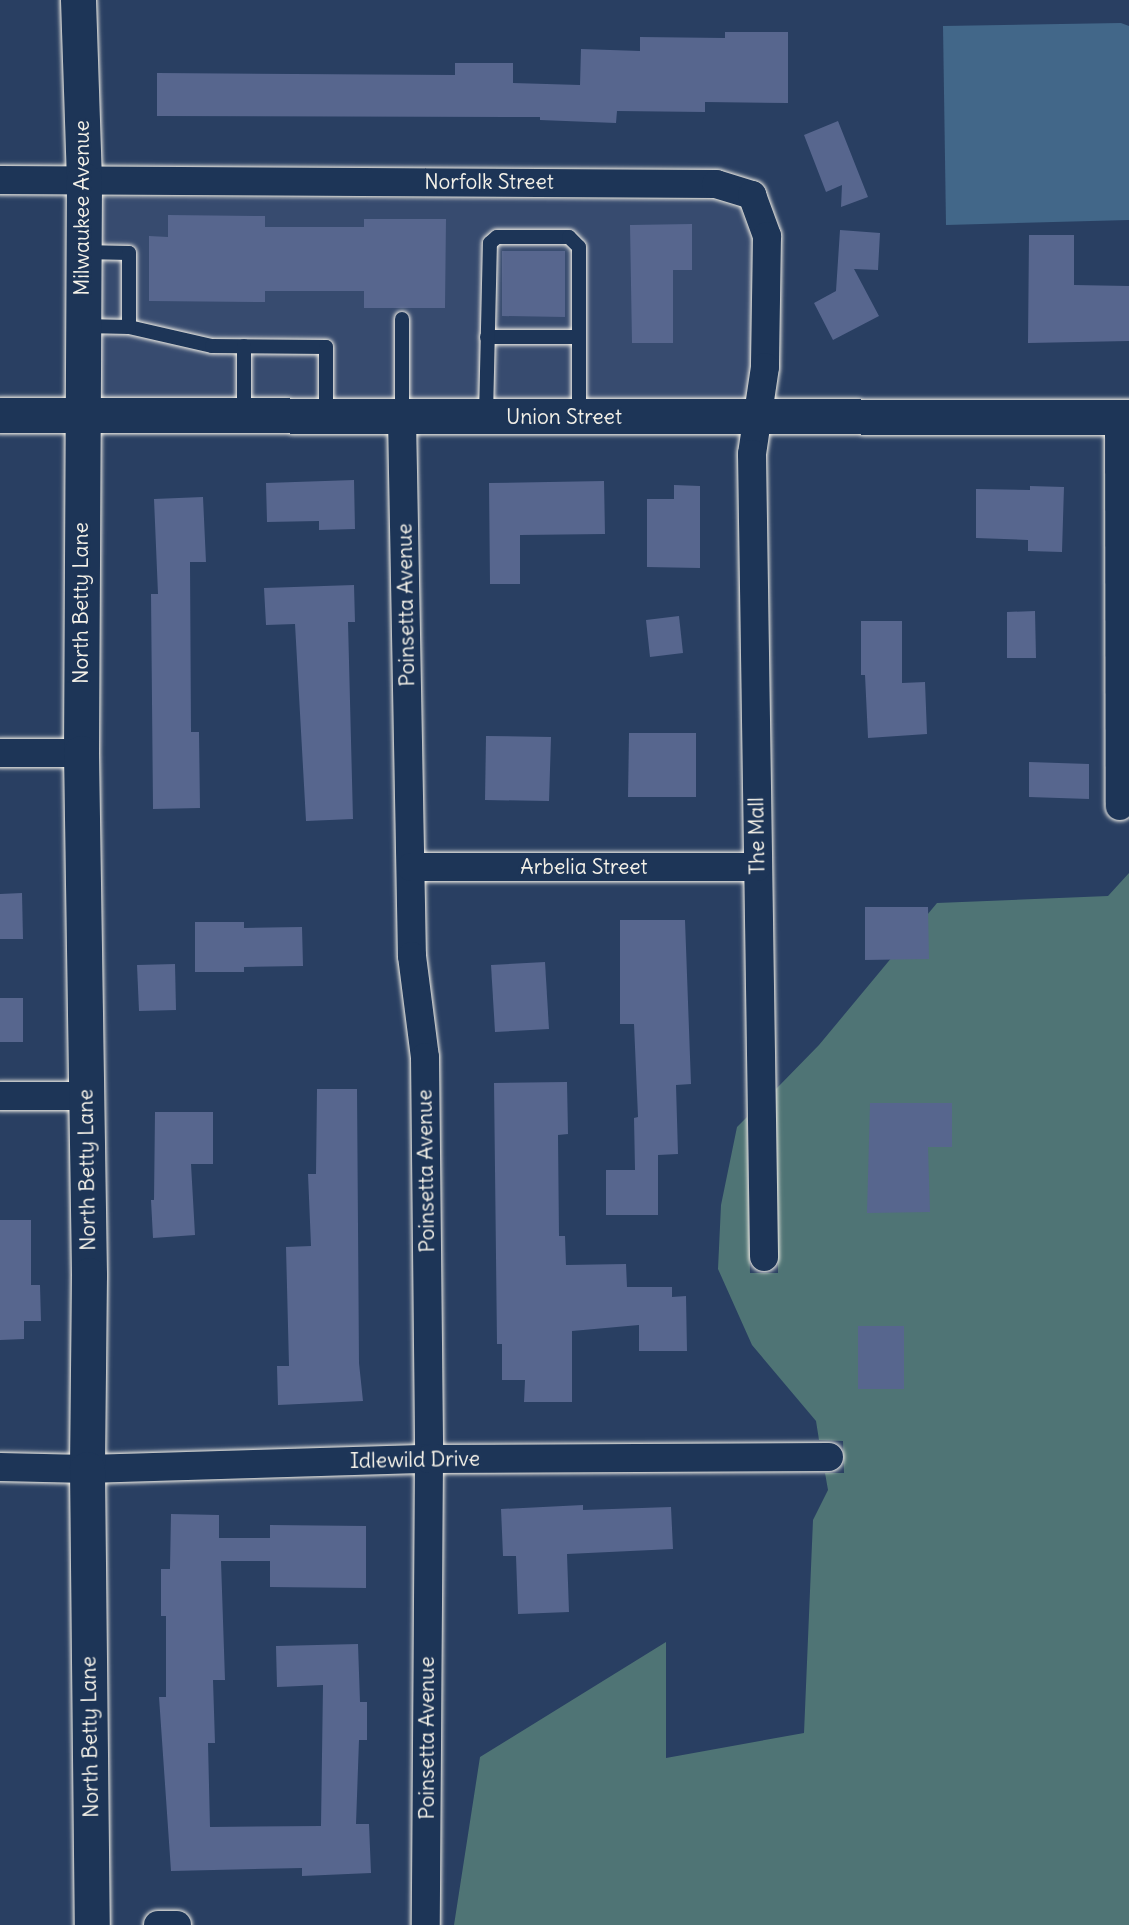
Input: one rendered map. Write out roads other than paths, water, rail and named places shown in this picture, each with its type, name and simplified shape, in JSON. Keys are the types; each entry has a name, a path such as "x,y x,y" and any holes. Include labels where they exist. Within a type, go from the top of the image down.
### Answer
{"street":[{"name":"Milwaukee Avenue","path":"78,0 84,180 82,415"},
{"name":"Norfolk Street","path":"0,180 716,184 752,195 767,236 765,366 759,416"},
{"name":"Union Street","path":"0,415 402,418 1124,417"},
{"name":"North Betty Lane","path":"82,415 81,754 89,1275 87,1469 92,1925"},
{"name":"The Mall","path":"759,416 752,454 764,1257"},
{"path":"1120,806 1124,417"},
{"name":"Poinsetta Avenue","path":"402,418 412,956 425,1057 429,1459 426,1925"},
{"path":"0,753 81,754"},
{"name":"Arbelia Street","path":"411,867 757,867"},
{"path":"0,1096 85,1096"},
{"name":"Idlewild Drive","path":"0,1467 87,1469 429,1459 829,1457"},
{"path":"158,1925 177,1925"}],"lane":[{"path":"486,418 490,243 497,237 569,237 579,247 579,417"},
{"path":"83,252 129,253 129,327"},
{"path":"402,319 402,418"},
{"path":"83,326 129,327 212,346 326,347 326,417"},
{"path":"487,337 579,337"},
{"path":"244,346 244,417"}]}
